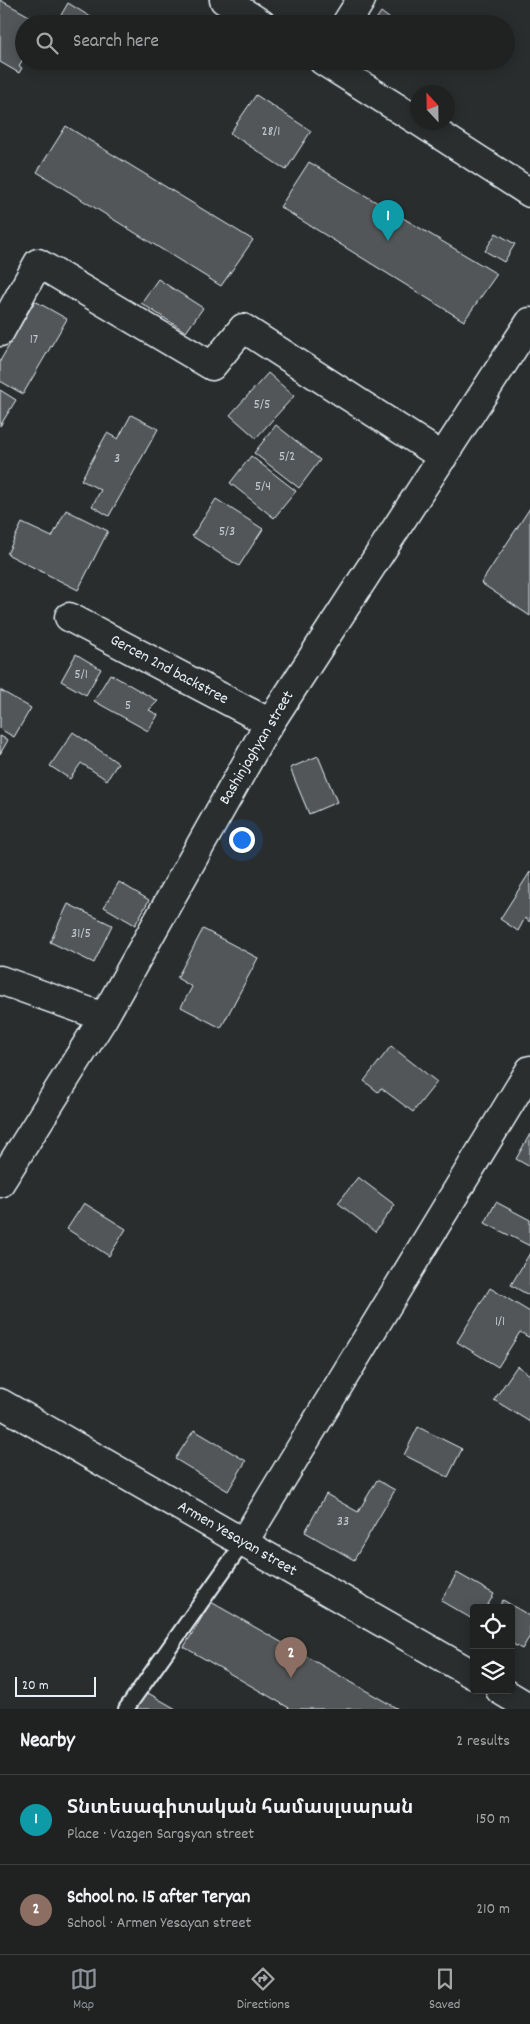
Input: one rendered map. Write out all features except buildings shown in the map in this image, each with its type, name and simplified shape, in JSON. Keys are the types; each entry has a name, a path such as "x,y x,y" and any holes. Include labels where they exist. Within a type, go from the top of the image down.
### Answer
{"main road":[{"path":"224,0 248,15"},
{"path":"352,15 361,0"},
{"path":"338,70 410,116"},
{"path":"432,130 530,193"},
{"path":"0,332 38,264 212,366 243,328 443,458"},
{"name":"Bashinjaghyan street","path":"0,1183 104,1017 270,723 530,322"},
{"name":"Gercen 2nd backstree","path":"69,617 270,723"},
{"path":"0,980 104,1017"},
{"path":"243,1543 530,1070"},
{"name":"Armen Yesayan street","path":"0,1403 470,1673"},
{"path":"507,1694 530,1708"}],"lane":[{"path":"126,1709 243,1543"}],"place":[{"name":"Տնտեսագիտական համասլսարան","path":"388,241"},
{"name":"School no. 15 after Teryan","path":"291,1678"}]}
